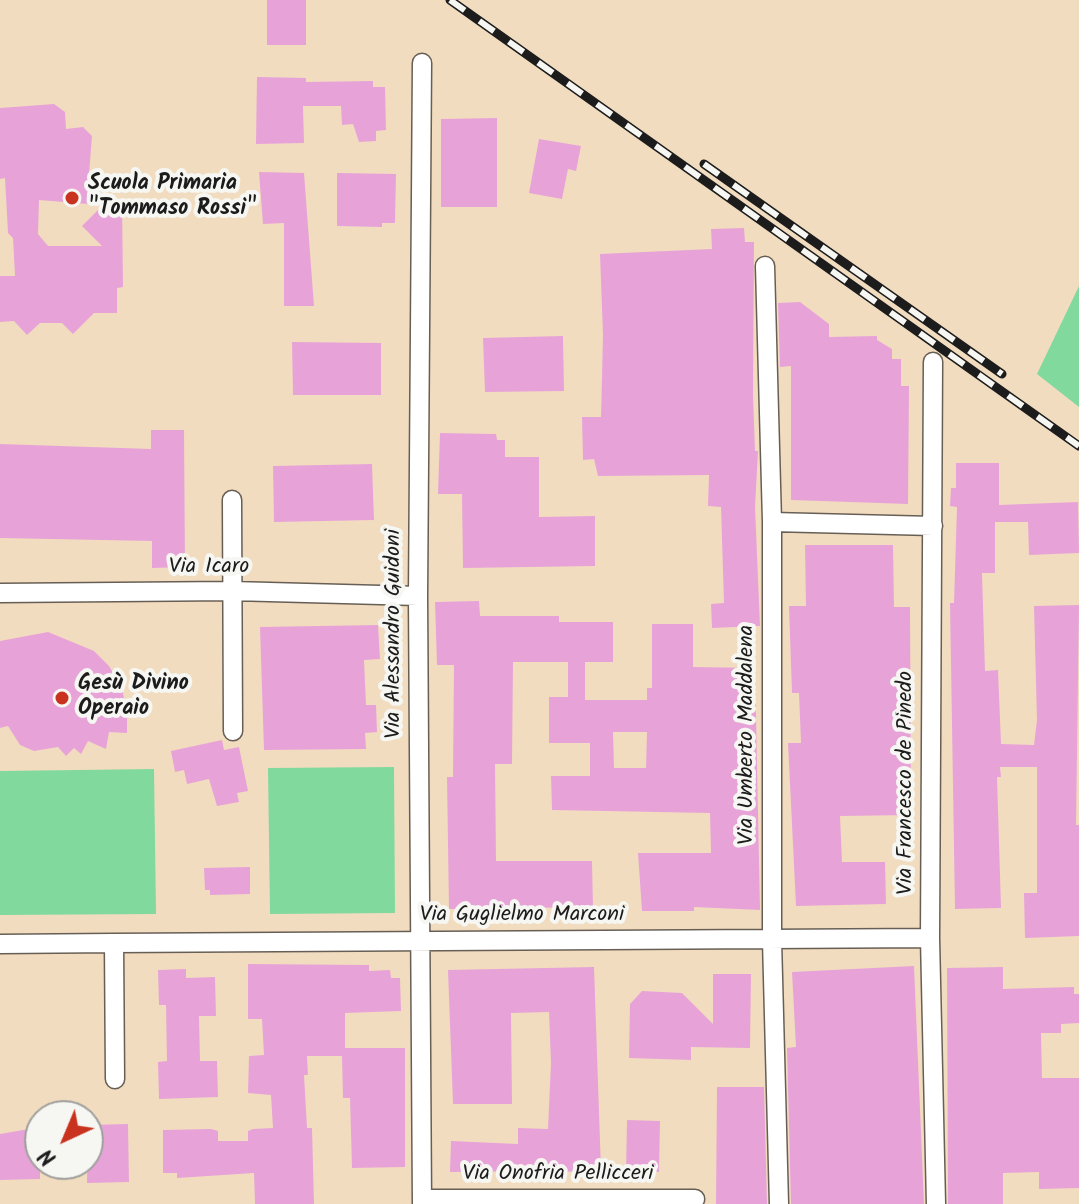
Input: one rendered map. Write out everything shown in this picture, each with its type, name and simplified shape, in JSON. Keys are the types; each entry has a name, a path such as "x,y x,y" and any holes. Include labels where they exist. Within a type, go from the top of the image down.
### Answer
{"street":[{"name":"Via Alessandro Guidoni","path":"422,63 418,596 422,1202"},
{"name":"Via Umberto Maddalena","path":"765,266 772,522 772,940 779,1204"},
{"name":"Via Francesco de Pinedo","path":"933,362 930,938 936,1204"},
{"path":"232,500 233,731"},
{"path":"772,522 933,526"},
{"name":"Via Icaro","path":"0,593 232,591 418,596"},
{"name":"Via Guglielmo Marconi","path":"0,944 930,938"},
{"path":"114,943 115,1079"},
{"name":"Via Onofria Pellicceri","path":"422,1202 695,1199"}],"green space":[{"path":"1079,286 1079,407 1037,374"},
{"path":"394,767 395,913 270,914 268,768"},
{"path":"154,769 156,914 0,915 0,771"}],"building":[{"path":"267,0 306,0 306,45 267,45"},
{"path":"257,77 306,78 306,82 373,81 373,87 385,87 386,130 376,131 376,141 359,142 353,124 342,125 341,106 303,106 304,143 256,144"},
{"path":"54,104 65,112 66,129 83,127 92,136 88,187 98,186 101,205 39,200 38,234 48,246 102,246 82,226 108,200 122,200 123,287 117,288 117,313 94,313 73,334 62,323 40,323 27,335 14,321 0,322 0,276 15,276 13,238 8,233 5,178 0,179 0,108"},
{"path":"497,118 497,207 441,207 441,119"},
{"path":"539,139 581,146 576,171 568,169 562,199 529,193"},
{"path":"259,172 304,173 314,306 284,306 284,223 263,224"},
{"path":"337,173 396,174 395,223 382,223 382,227 337,226"},
{"path":"744,228 745,242 754,242 753,395 755,451 758,451 755,507 760,626 712,628 711,604 724,603 721,507 708,506 709,475 598,476 594,459 583,460 582,417 601,417 603,335 600,254 712,249 711,229"},
{"path":"800,302 829,324 829,337 877,336 877,340 892,349 892,359 901,359 901,386 909,386 908,504 791,500 791,366 780,367 778,303"},
{"path":"563,336 564,391 485,392 483,338"},
{"path":"292,342 381,343 381,395 293,395"},
{"path":"151,430 184,430 185,567 152,568 152,541 0,538 0,444 151,449"},
{"path":"440,433 496,434 497,440 505,440 505,457 539,457 539,517 595,516 595,566 463,568 462,494 438,494"},
{"path":"956,463 999,463 999,505 1078,502 1079,553 1029,555 1028,522 995,522 995,573 982,573 985,671 998,670 1001,744 1034,745 1037,720 1034,606 1079,605 1076,825 1079,825 1079,936 1025,938 1024,893 1037,893 1037,767 1000,767 1001,777 997,777 1001,908 955,909 950,603 954,603 957,507 950,506 951,488 956,488"},
{"path":"372,464 374,520 274,522 273,466"},
{"path":"805,545 893,545 894,607 910,607 911,815 840,816 842,862 885,862 886,904 796,906 788,743 801,743 799,693 792,693 789,606 806,606"},
{"path":"479,601 480,616 559,616 559,622 613,622 613,662 585,662 585,700 647,700 647,688 652,688 652,624 693,624 693,667 755,668 760,910 694,907 694,911 642,911 638,853 711,853 710,813 552,810 551,776 590,776 590,743 549,743 549,697 568,697 568,662 513,662 512,764 495,764 496,861 592,861 593,907 449,909 447,777 453,777 454,665 437,665 435,602","holes":["613,732 647,732 646,768 614,768"]},
{"path":"378,625 380,659 364,660 366,705 376,705 377,732 365,733 366,749 264,750 260,627"},
{"name":"Gesù Divino Operaio","path":"48,632 94,651 109,666 121,686 127,710 127,733 109,732 106,749 88,741 81,754 74,748 66,756 58,747 34,751 20,745 8,726 0,728 0,641"},
{"path":"222,740 224,750 239,747 248,791 237,793 239,802 217,806 209,779 187,784 184,770 175,772 171,751"},
{"path":"250,867 250,894 210,895 210,890 205,890 204,868"},
{"path":"248,964 369,965 369,971 390,970 391,978 400,978 401,1011 345,1013 345,1048 405,1048 405,1167 352,1168 350,1098 343,1098 342,1056 307,1056 308,1075 304,1075 307,1128 312,1128 314,1204 255,1204 254,1173 177,1178 177,1173 163,1173 163,1130 211,1129 218,1131 218,1141 248,1141 248,1131 273,1128 271,1095 248,1093 249,1056 264,1055 262,1019 248,1019"},
{"path":"914,966 924,1204 791,1204 787,1048 796,1047 792,972"},
{"path":"594,967 601,1170 562,1172 557,1183 543,1171 450,1172 451,1141 518,1144 518,1128 548,1129 551,1063 549,1012 511,1013 512,1104 453,1104 448,970"},
{"path":"1003,967 1003,989 1074,987 1074,994 1079,994 1079,1023 1061,1024 1061,1033 1041,1033 1042,1078 1079,1078 1079,1188 1039,1189 1039,1172 1003,1173 1003,1204 948,1204 947,968"},
{"path":"186,969 186,978 215,977 216,1016 199,1016 200,1061 217,1061 218,1097 159,1099 158,1062 167,1061 166,1005 159,1005 158,970"},
{"path":"713,974 751,974 750,1048 691,1047 691,1060 629,1058 630,1004 642,991 682,993 713,1024"},
{"path":"717,1087 764,1087 767,1204 716,1204"},
{"path":"627,1120 660,1121 659,1172 626,1171"},
{"path":"128,1124 129,1182 87,1183 87,1180 104,1180 104,1125"},
{"path":"24,1130 24,1179 0,1180 0,1134"}],"railway":[{"path":"450,0 1079,446"},
{"path":"704,164 1002,374"}],"place":[{"name":"Scuola Primaria \"Tommaso Rossi\"","path":"72,198"},
{"name":"Gesù Divino Operaio","path":"62,698"}]}
